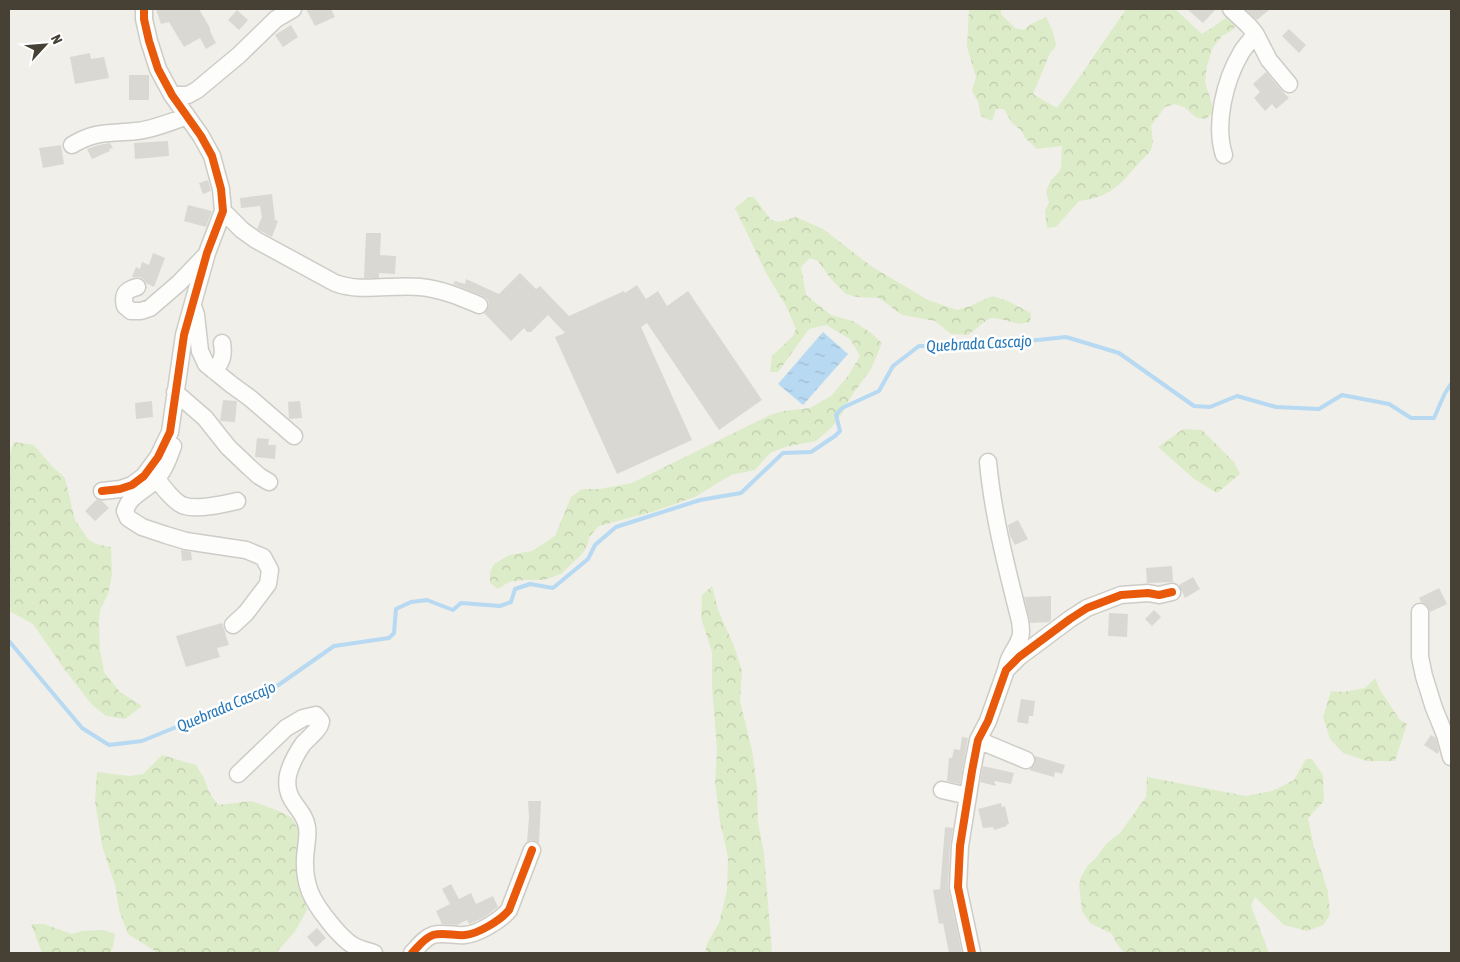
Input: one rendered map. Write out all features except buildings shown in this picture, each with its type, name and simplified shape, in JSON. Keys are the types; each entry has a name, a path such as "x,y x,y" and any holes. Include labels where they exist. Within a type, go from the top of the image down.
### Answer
{"street":[{"path":"102,491 120,489 144,476 158,456 170,432 184,335 208,253 223,211 221,189 212,156 201,136 172,95 158,69 152,55 144,19 144,9"},
{"path":"172,95 188,95 197,90 239,55 276,19 293,9"},
{"path":"1230,9 1255,33 1269,60 1290,84"},
{"path":"1224,155 1220,143 1220,124 1224,100 1229,81 1242,51 1255,33"},
{"path":"72,145 94,134 138,131 187,116"},
{"path":"223,211 242,230 256,240 327,279 344,286 353,288 422,287 442,291 479,305"},
{"path":"137,287 129,289 125,294 125,306 131,311 141,311 150,308 179,283 208,253"},
{"path":"192,304 196,315 200,351 206,364 250,398 294,436"},
{"path":"213,370 219,366 222,359 222,343"},
{"path":"174,399 181,415 179,431 164,468 157,478 128,502 125,511 128,518 142,527 186,541 246,550 263,557 270,570 268,584 246,613 233,625"},
{"path":"174,399 205,418 228,447 268,482"},
{"path":"972,953 958,887 960,846 978,740 988,721 1012,652 1020,640 1021,633 1020,621 1000,538 988,462"},
{"path":"157,478 160,485 184,506 208,507 237,501"},
{"path":"1006,670 1019,657 1087,608 1121,595 1148,593 1159,595 1172,592"},
{"path":"1420,612 1420,658 1424,676 1450,750"},
{"path":"238,774 280,734 303,718 316,715 321,721 320,726 292,760 288,777 289,793 293,804 304,816 308,828 304,866 309,891 322,912 338,932 354,946 374,953"},
{"path":"978,740 1026,760"},
{"path":"942,790 968,796"},
{"path":"412,953 432,935 474,934 504,916 532,850"}],"green space":[{"path":"969,9 1001,9 1001,14 1015,28 1024,30 1031,24 1046,17 1054,35 1056,46 1050,53 1033,94 1057,108 1126,9 1175,9 1202,34 1227,17 1236,21 1234,29 1222,36 1212,49 1207,66 1205,82 1214,111 1206,119 1197,118 1184,107 1175,104 1165,107 1151,126 1153,141 1151,150 1125,179 1106,194 1079,201 1056,227 1047,228 1045,211 1049,202 1046,191 1051,180 1061,167 1062,146 1037,149 1025,138 1022,131 1012,123 1004,109 996,109 992,121 981,116 978,102 972,91 976,77 967,47"},
{"path":"749,197 754,197 771,220 779,222 796,217 823,229 871,266 928,300 957,310 992,296 1008,301 1031,313 1030,322 1019,324 993,318 988,319 968,335 951,334 935,321 902,315 879,298 857,297 846,294 831,279 818,261 810,258 801,267 806,295 831,315 853,321 882,343 871,369 832,427 816,441 785,447 770,453 755,470 731,475 695,497 652,512 599,526 589,537 587,547 580,556 561,574 544,580 509,582 498,589 490,583 490,572 494,564 509,555 532,551 555,536 571,497 582,489 599,489 632,483 770,415 784,411 810,408 831,396 848,376 860,356 850,339 826,325 809,329 778,372 770,372 772,356 793,336 796,329 786,306 766,273 735,208"},
{"path":"1183,429 1202,430 1234,462 1240,474 1217,493 1194,479 1158,447"},
{"path":"14,442 34,445 65,478 75,520 88,539 96,544 111,547 112,575 108,594 100,610 100,649 104,672 120,692 142,706 125,719 106,716 92,705 33,624 9,611 9,455"},
{"path":"712,586 718,610 734,646 742,671 740,701 752,750 757,787 758,822 764,853 772,953 705,953 707,944 719,923 727,890 728,857 720,822 715,782 717,750 712,687 712,652 701,618 702,595"},
{"path":"1375,678 1380,690 1400,720 1407,724 1395,761 1367,761 1343,753 1330,739 1323,717 1331,691 1344,692 1365,688"},
{"path":"162,755 196,765 204,778 209,792 218,805 251,801 292,818 300,833 297,861 307,910 296,930 276,953 158,953 128,934 119,910 115,885 102,846 95,801 97,772 130,776 143,774"},
{"path":"1306,759 1312,759 1323,775 1324,801 1308,818 1314,847 1328,892 1330,915 1323,925 1307,931 1284,925 1255,897 1251,906 1269,953 1124,953 1112,934 1090,923 1082,911 1079,885 1081,877 1088,865 1096,858 1106,844 1120,833 1146,797 1147,777 1246,796 1272,791 1294,780"},
{"path":"31,924 44,924 72,934 82,931 103,930 115,934 113,948 109,953 42,953"}],"water":[{"path":"823,332 848,354 803,405 778,384"}],"waterway":[{"name":"Quebrada Cascajo","path":"9,641 82,728 109,745 142,741 277,686 334,646 389,638 394,633 396,609 411,602 427,600 453,610 461,603 500,606 511,602 515,589 530,584 553,588 588,559 595,545 616,527 700,500 741,493 783,453 811,452 835,436 840,431 836,415 842,408 879,391 893,366 919,346 980,346 1066,337 1119,353 1194,406 1210,407 1237,396 1276,407 1319,409 1342,395 1389,404 1411,418 1434,418 1451,384"}],"cycle path":[{"path":"102,491 120,489 132,485 144,476 158,457 170,432 184,335 207,253 223,211 221,189 212,156 201,136 172,95 158,69 149,41 144,19 144,9"},
{"path":"972,953 958,887 960,846 978,740 988,721 1006,670 1019,657 1087,608 1121,595 1148,593 1159,595 1172,592"},
{"path":"412,953 430,936 470,934 489,926 501,918 509,910 532,850"}]}
